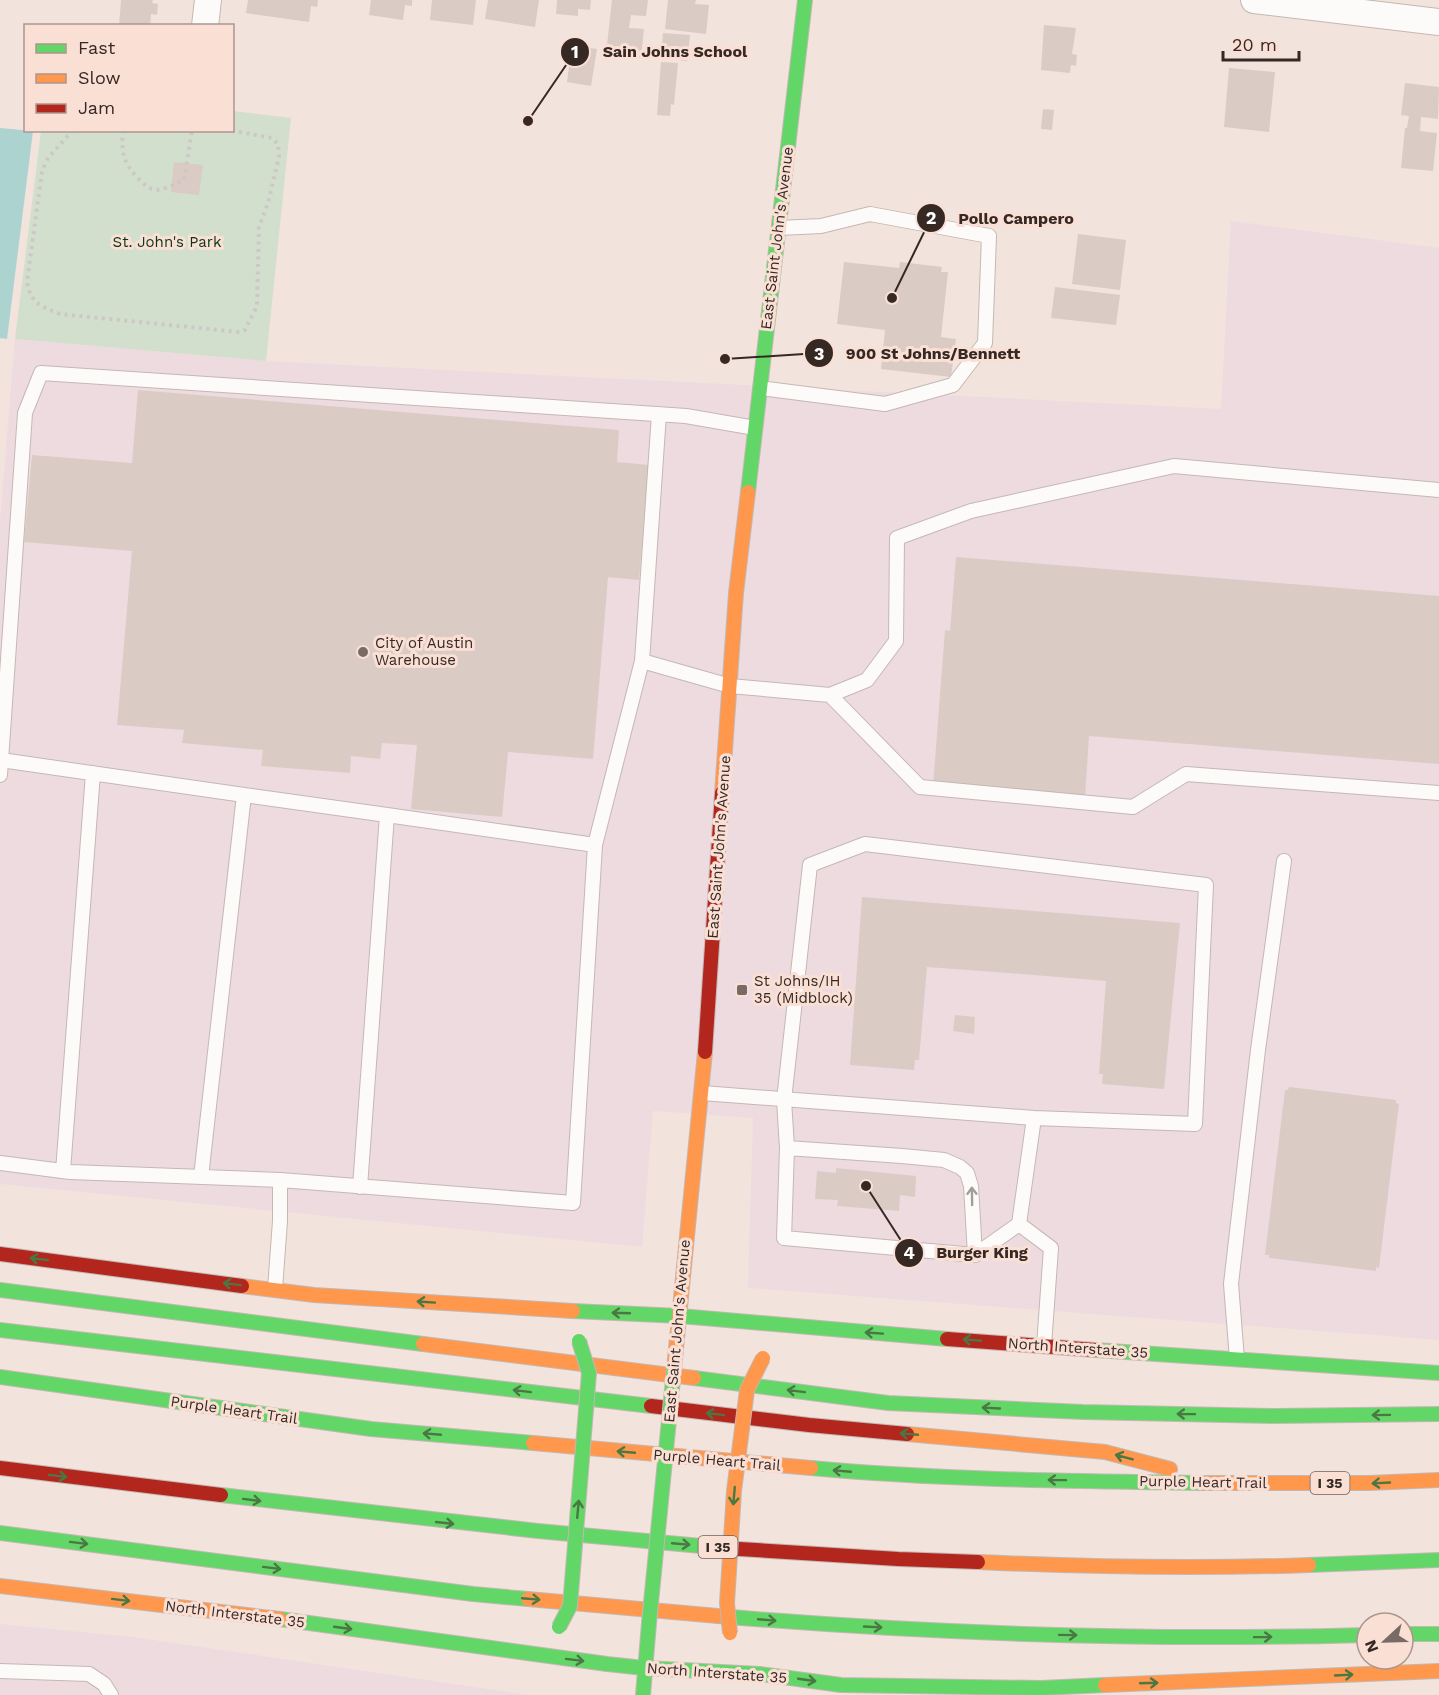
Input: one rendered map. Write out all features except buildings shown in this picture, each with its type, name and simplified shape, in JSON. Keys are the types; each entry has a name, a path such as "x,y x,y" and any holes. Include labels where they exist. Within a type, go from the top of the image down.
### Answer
{"main road":[{"name":"East Saint John's Avenue","path":"643,1695 680,1316 681,1285 702,1093 736,593 805,0"},
{"name":"North Interstate 35","path":"0,1254 314,1295 680,1316 1044,1346 1439,1373"},
{"path":"0,1290 888,1403 1083,1412 1253,1416 1439,1414"},
{"path":"517,1653 549,1633 570,1606 589,1373 573,1334 552,1310"},
{"path":"796,1338 816,1328"},
{"path":"0,1330 809,1425 1104,1452 1221,1483"},
{"path":"738,1648 730,1633 727,1603 734,1491 747,1390 764,1358 778,1348"},
{"name":"Purple Heart Trail","path":"0,1377 371,1429 853,1472 1038,1480 1221,1483 1369,1484 1439,1480"},
{"name":"I 35","path":"0,1468 480,1527 746,1550 928,1561 1069,1566 1327,1567 1439,1560"},
{"path":"0,1533 473,1594 815,1624 1046,1635 1256,1638 1355,1635"},
{"name":"North Interstate 35","path":"0,1586 243,1614 517,1653 644,1668 760,1674 840,1690 1040,1692 1125,1690 1266,1679 1439,1671"},
{"path":"1415,1634 1439,1634"},
{"path":"748,1661 760,1674"}],"street":[{"path":"205,24 208,0"},
{"path":"1254,0 1439,22"}],"lane":[{"path":"760,388 885,404 953,385 985,344 989,236 870,214 821,226 778,228"},
{"path":"0,775 26,413 42,373 686,416 755,428"},
{"path":"0,1163 63,1171 280,1180 573,1203 595,845 642,661 659,414"},
{"path":"642,661 730,686 830,695 867,680 896,641 897,538 971,511 1174,466 1439,490"},
{"path":"830,695 920,787 1133,807 1186,774 1439,794"},
{"path":"1,760 595,845"},
{"path":"63,1171 93,773"},
{"path":"201,1177 244,795"},
{"path":"360,1187 387,815"},
{"path":"702,1093 784,1100 1034,1118 1195,1124 1206,885 865,844 810,865 784,1100 787,1148 784,1238 975,1255 1019,1224 1034,1118"},
{"path":"1237,1359 1231,1284 1258,1050 1284,861"},
{"path":"787,1148 944,1160 960,1167 967,1173 972,1186 975,1255"},
{"path":"275,1289 280,1221 280,1180"},
{"path":"1019,1224 1051,1248 1044,1346"},
{"path":"0,1671 89,1674 104,1684 111,1695"},
{"path":"1265,1695 1266,1679"}],"path":[{"path":"71,132 48,158 42,171 27,282 29,294 35,302 60,314 239,332 245,330 257,306 259,227 268,203 279,157 278,144 273,138 234,131"},
{"path":"123,132 123,156 129,169 144,184 154,189 166,188 183,180 192,132"}],"shaded area":[{"path":"1231,221 1439,248 1439,1340 748,1288 753,1118 653,1111 642,1247 0,1184 0,520 15,339 266,361 1221,409"},
{"path":"0,1624 133,1637 528,1695 0,1695"}],"green space":[{"name":"St. John's Park","path":"234,111 291,118 266,361 15,339 41,132 234,132"}],"water":[{"path":"0,128 33,132 7,339 0,338"}],"traffic: fast":[{"path":"748,492 805,0"},
{"path":"0,1290 423,1344"},
{"path":"573,1311 680,1316 947,1339"},
{"path":"0,1330 651,1406"},
{"path":"559,1627 570,1606 589,1373 579,1341"},
{"path":"1095,1350 1439,1373"},
{"path":"649,1623 674,1369"},
{"path":"0,1377 371,1429 533,1443"},
{"path":"694,1378 888,1403 1083,1412 1275,1416 1439,1414"},
{"path":"811,1468 1058,1481 1206,1483"},
{"path":"221,1495 538,1531 723,1548"},
{"path":"0,1533 473,1594 528,1599"},
{"path":"1309,1565 1439,1560"},
{"path":"718,1616 961,1632 1205,1637 1355,1635"},
{"path":"280,1619 607,1664 760,1674 841,1685 1041,1688 1105,1685"},
{"path":"643,1695 649,1623"},
{"path":"1415,1634 1439,1634"}],"traffic: slow":[{"path":"722,793 736,593 748,492"},
{"path":"674,1369 705,1052"},
{"path":"242,1286 314,1295 573,1311"},
{"path":"423,1344 694,1378"},
{"path":"730,1633 727,1603 734,1491 747,1390 763,1358"},
{"path":"907,1434 1105,1452 1170,1469"},
{"path":"533,1443 811,1468"},
{"path":"1206,1483 1369,1483 1439,1480"},
{"path":"978,1562 1144,1567 1309,1565"},
{"path":"0,1586 280,1619"},
{"path":"528,1599 718,1616"},
{"path":"1105,1685 1439,1671"}],"traffic: jam":[{"path":"705,1052 722,793"},
{"path":"0,1254 242,1286"},
{"path":"947,1339 1095,1350"},
{"path":"651,1406 907,1434"},
{"path":"0,1468 221,1495"},
{"path":"723,1548 978,1562"}],"place":[{"name":"Sain Johns School","path":"528,121"},
{"name":"Pollo Campero","path":"892,298"},
{"name":"900 St Johns/Bennett","path":"725,359"},
{"name":"City of Austin Warehouse","path":"363,652"},
{"name":"St Johns/IH 35 (Midblock)","path":"742,990"},
{"name":"Burger King","path":"866,1186"}]}
